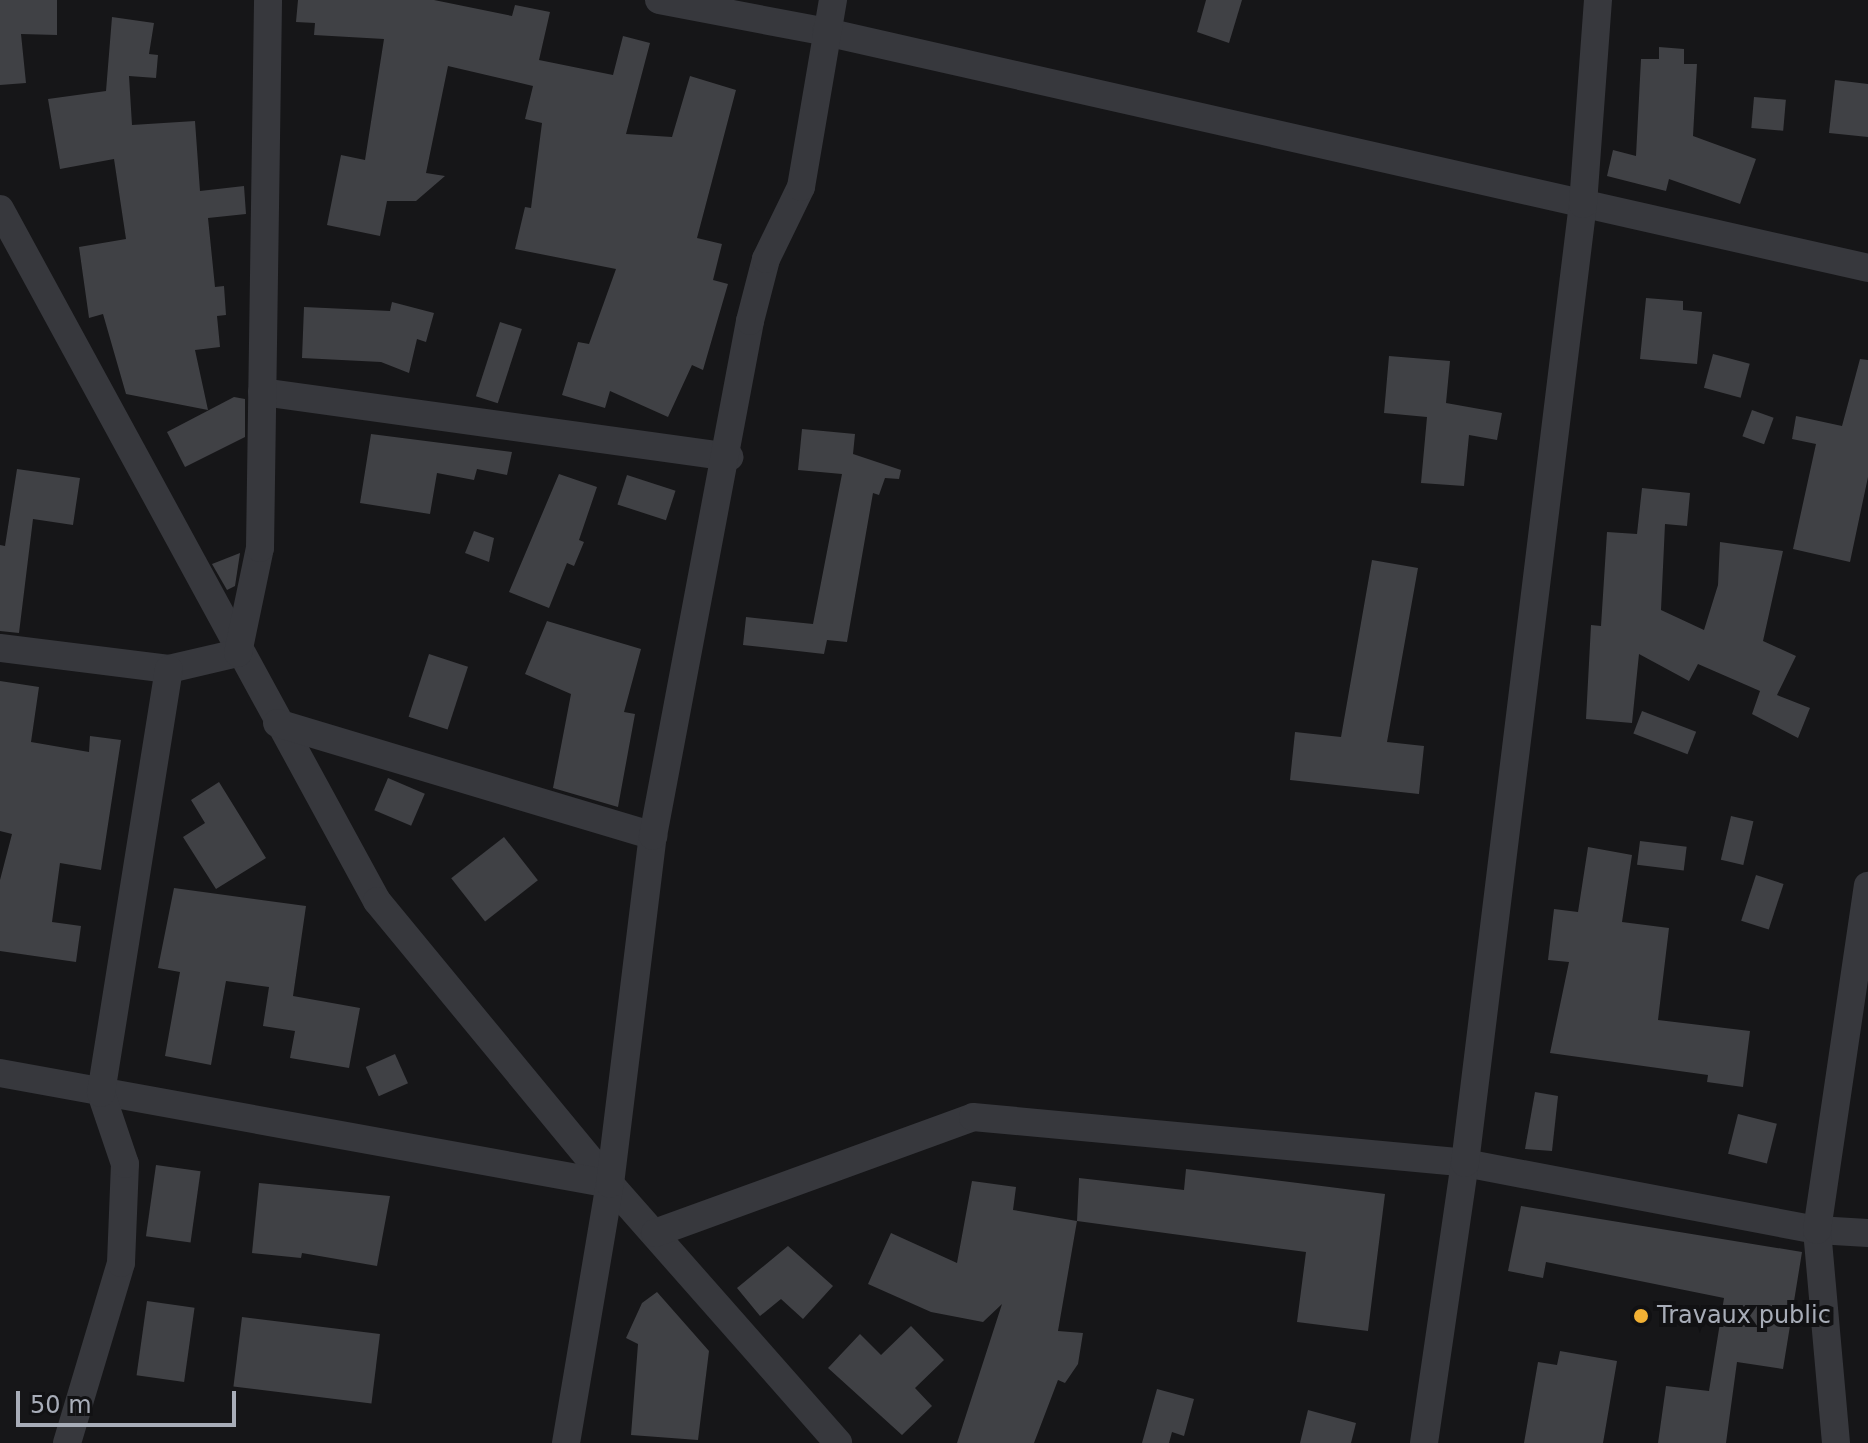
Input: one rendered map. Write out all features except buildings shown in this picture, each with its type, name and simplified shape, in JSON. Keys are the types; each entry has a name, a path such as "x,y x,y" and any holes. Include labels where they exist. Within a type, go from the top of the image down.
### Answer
{"street":[{"path":"238,653 260,548 268,0"},
{"path":"659,0 826,32 1868,268"},
{"path":"566,1443 610,1184 653,836 766,259 801,187 833,0"},
{"path":"1424,1443 1465,1163 1583,204 1598,0"},
{"path":"0,209 238,653 377,901 610,1184 838,1443"},
{"path":"0,251 28,257"},
{"path":"262,392 729,457"},
{"path":"0,648 169,669 238,653"},
{"path":"73,1442 121,1263 125,1164 101,1093 169,669"},
{"path":"277,723 653,836"},
{"path":"1836,1443 1817,1230 1868,886"},
{"path":"0,1073 610,1184"},
{"path":"655,1233 973,1117 1465,1163 1817,1230 1868,1233"}],"place":[{"name":"Travaux public","path":"1641,1316"}]}
